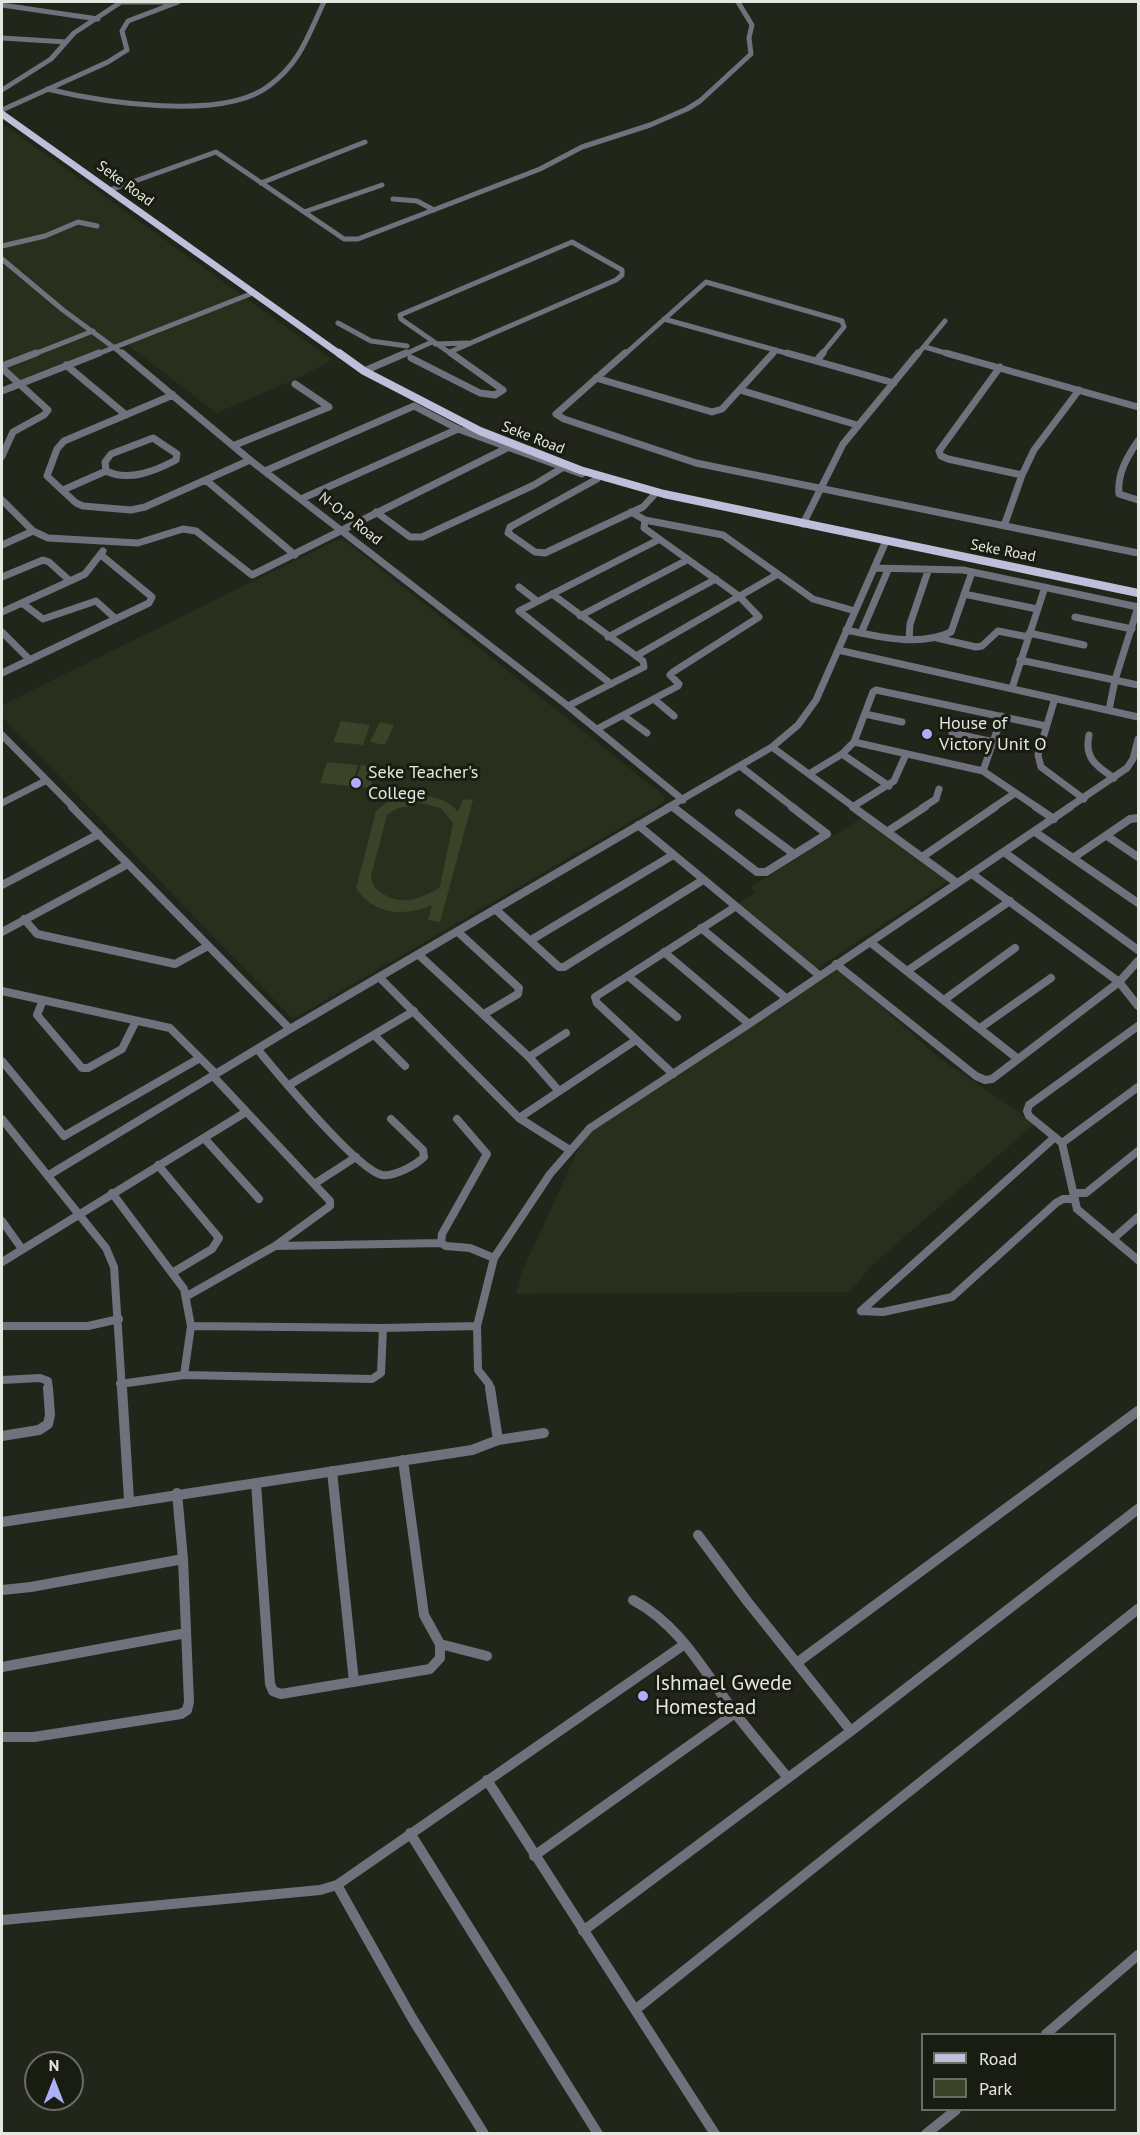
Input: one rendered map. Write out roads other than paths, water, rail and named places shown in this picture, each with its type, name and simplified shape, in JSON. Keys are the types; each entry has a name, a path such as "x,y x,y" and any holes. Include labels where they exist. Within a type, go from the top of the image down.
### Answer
{"main road":[{"name":"Seke Road","path":"2,112 364,371 471,427 580,470 664,494 1138,593"}],"street":[{"path":"16,102 2,91 51,59 74,33 121,2 176,2"},
{"path":"134,2 133,15 136,16"},
{"path":"2,112 16,102 108,62 127,50 122,31 128,21 176,2"},
{"path":"48,89 69,95 124,104 209,104 244,98 267,89 306,45 324,2"},
{"path":"110,190 216,152 344,239 353,240 540,169 582,147 650,125 698,103 750,54 749,38 752,25 738,2"},
{"path":"2,4 98,19"},
{"path":"2,38 66,42"},
{"path":"261,183 365,142"},
{"path":"304,212 382,185"},
{"path":"393,199 417,201 434,210"},
{"path":"2,246 45,236 78,222 97,226"},
{"path":"364,371 411,344 434,343 502,390 495,395 480,393 411,344 400,315 572,242 622,270 622,275 616,280 450,352"},
{"name":"N-O-P Road","path":"2,259 115,347 235,445 250,460 568,706 683,800"},
{"path":"816,361 844,327 842,321 706,282 557,411 557,416 696,463 1138,553"},
{"path":"2,391 253,293"},
{"path":"664,319 894,383"},
{"path":"803,524 838,452 857,425 945,321"},
{"path":"338,323 351,333 371,342 471,343"},
{"path":"2,456 18,428 44,415 48,410 2,365 93,332"},
{"path":"925,347 1138,407"},
{"path":"596,378 712,412 722,409 776,350"},
{"path":"66,365 126,415"},
{"path":"1000,367 939,451 948,459 1022,475"},
{"path":"235,445 329,407 295,384"},
{"path":"740,390 857,425"},
{"path":"1004,526 1022,475 1036,447 1079,390"},
{"path":"173,395 68,439 59,445 47,476 83,506 131,510 146,507 250,460"},
{"path":"265,471 414,406 458,429 597,479 510,527 508,533 535,552 545,553 643,507 654,495"},
{"path":"301,499 458,429"},
{"path":"63,490 106,471 119,476 135,475 173,461 178,456 158,440 150,439 111,454 105,462 106,471"},
{"path":"1138,441 1123,466 1118,490 1119,494 1138,501"},
{"path":"2,500 33,531 48,538 108,543 143,543 183,530 196,531 252,575 507,448"},
{"path":"375,512 410,537 422,537 534,485 562,468"},
{"path":"207,481 295,555"},
{"path":"2,512 11,509"},
{"path":"632,512 645,520 723,535 813,598 855,611"},
{"path":"597,729 678,686 679,684 670,675 672,672 758,619 758,614 741,597 644,528 645,520"},
{"path":"2,545 33,531"},
{"path":"611,684 519,611 658,540"},
{"path":"49,1175 290,1029 772,747 798,725 822,690 886,541"},
{"path":"2,612 85,574 108,543"},
{"path":"2,673 146,605 152,597 101,555"},
{"path":"2,577 43,560 49,562 70,581"},
{"path":"580,616 687,560"},
{"path":"874,568 972,572 1138,607 1115,680 1109,710"},
{"path":"861,633 888,570"},
{"path":"909,639 910,624 928,571"},
{"path":"1011,688 1037,609 1041,586 1035,571"},
{"path":"938,638 951,632 972,572"},
{"path":"636,656 778,574"},
{"path":"608,637 716,579"},
{"path":"1082,595 1086,582"},
{"path":"519,587 537,601"},
{"path":"552,594 643,661 644,667 568,706"},
{"path":"964,594 1037,609"},
{"path":"22,603 43,619 96,601 116,619"},
{"path":"1076,617 1132,630"},
{"path":"846,630 892,640 938,638 976,647 982,646 998,631 1084,645"},
{"path":"2,632 30,660"},
{"path":"838,650 1138,717"},
{"path":"1020,660 1138,685"},
{"path":"809,774 842,754 854,742 873,692 880,689 1046,726"},
{"path":"1055,698 1038,755 1041,767 1084,799"},
{"path":"655,700 674,716"},
{"path":"865,714 902,722"},
{"path":"624,716 647,733"},
{"path":"982,771 1002,716"},
{"path":"952,733 994,742"},
{"path":"2,735 290,1029"},
{"path":"1089,735 1086,750 1090,761 1114,778"},
{"path":"498,1440 489,1384 478,1370 477,1326 494,1258 568,1149 590,1128 749,1024 1114,778 1131,764 1138,739"},
{"path":"854,742 982,771 1054,819"},
{"path":"772,747 957,883"},
{"path":"842,754 889,786"},
{"path":"854,806 889,786 896,778 906,754"},
{"path":"672,806 757,873 766,872 827,834 740,766"},
{"path":"2,803 45,781"},
{"path":"888,831 936,799 939,789"},
{"path":"922,857 1015,794"},
{"path":"739,813 794,854"},
{"path":"1073,858 1130,819 1138,818"},
{"path":"638,825 820,976"},
{"path":"1035,832 1138,903"},
{"path":"2,885 99,834"},
{"path":"1107,836 1138,857"},
{"path":"1004,852 1138,950"},
{"path":"531,940 673,855"},
{"path":"2,932 128,864"},
{"path":"972,874 1119,982 1138,1006"},
{"path":"495,909 559,967 568,965 703,880"},
{"path":"907,971 1010,901"},
{"path":"674,1074 595,1001 597,995 735,907"},
{"path":"24,920 37,934 175,964 208,946"},
{"path":"701,928 786,998"},
{"path":"458,932 519,988 518,994 484,1014"},
{"path":"870,942 1018,1059"},
{"path":"944,1000 1015,948"},
{"path":"664,952 749,1024"},
{"path":"419,955 529,1057 558,1090"},
{"path":"836,964 981,1079 992,1079 1119,982 1138,961"},
{"path":"628,976 677,1017"},
{"path":"380,978 519,1118 568,1149"},
{"path":"980,1028 1051,978"},
{"path":"2,991 170,1028 330,1202 330,1206 275,1246 186,1296"},
{"path":"44,1000 37,1015 82,1068 87,1068 122,1049 136,1021"},
{"path":"289,1085 414,1011"},
{"path":"1138,1026 1029,1105 1027,1111 1029,1116 1058,1140 1077,1209 1138,1260"},
{"path":"529,1057 566,1033"},
{"path":"374,1035 405,1066"},
{"path":"519,1118 636,1040"},
{"path":"258,1050 356,1157 383,1176 420,1161 424,1157 423,1150 392,1119"},
{"path":"2,1061 64,1136 200,1058"},
{"path":"1138,1087 1058,1140 861,1311 883,1312 952,1297 1056,1203 1063,1198 1086,1193 1138,1151"},
{"path":"2,1262 246,1112"},
{"path":"2,1119 106,1248 114,1267 129,1500"},
{"path":"441,1243 442,1234 487,1154 457,1119"},
{"path":"204,1138 259,1199"},
{"path":"314,1184 356,1157"},
{"path":"158,1166 219,1238 212,1249 172,1273"},
{"path":"112,1193 172,1273 186,1296 191,1326 184,1375"},
{"path":"1113,1239 1138,1217"},
{"path":"2,1221 22,1249"},
{"path":"275,1246 441,1243 446,1246 470,1248 494,1258"},
{"path":"2,1326 88,1326 119,1319"},
{"path":"191,1326 383,1328 477,1326"},
{"path":"120,1384 184,1375 372,1380 381,1373 383,1328"},
{"path":"2,1380 40,1378 48,1381 50,1415 48,1424 39,1430 2,1436"},
{"path":"798,1662 1138,1412"},
{"path":"2,1522 216,1486 255,1483 472,1450 498,1440 544,1433"},
{"path":"255,1483 270,1684 273,1691 281,1694 430,1669 438,1664 442,1654 440,1644 424,1615 403,1460"},
{"path":"332,1471 354,1682"},
{"path":"2,1737 34,1737 181,1714 187,1710 189,1702 183,1559 177,1494"},
{"path":"583,1930 851,1731 1138,1509"},
{"path":"698,1536 851,1731"},
{"path":"2,1590 31,1587 183,1559"},
{"path":"633,1600 649,1607 685,1644 735,1713 788,1778"},
{"path":"635,2010 1138,1609"},
{"path":"2,1667 186,1633"},
{"path":"440,1644 487,1656"},
{"path":"3,1920 320,1890 337,1885 685,1644"},
{"path":"534,1856 735,1713"},
{"path":"487,1780 715,2133"},
{"path":"410,1833 598,2133"},
{"path":"337,1885 406,2009 484,2133"},
{"path":"1047,2033 1138,1955"},
{"path":"926,2133 954,2111"}],"place":[{"name":"House of Victory Unit O","path":"927,734"},
{"name":"Seke Teacher's College","path":"356,783"},
{"name":"Ishmael Gwede Homestead","path":"643,1696"}]}
